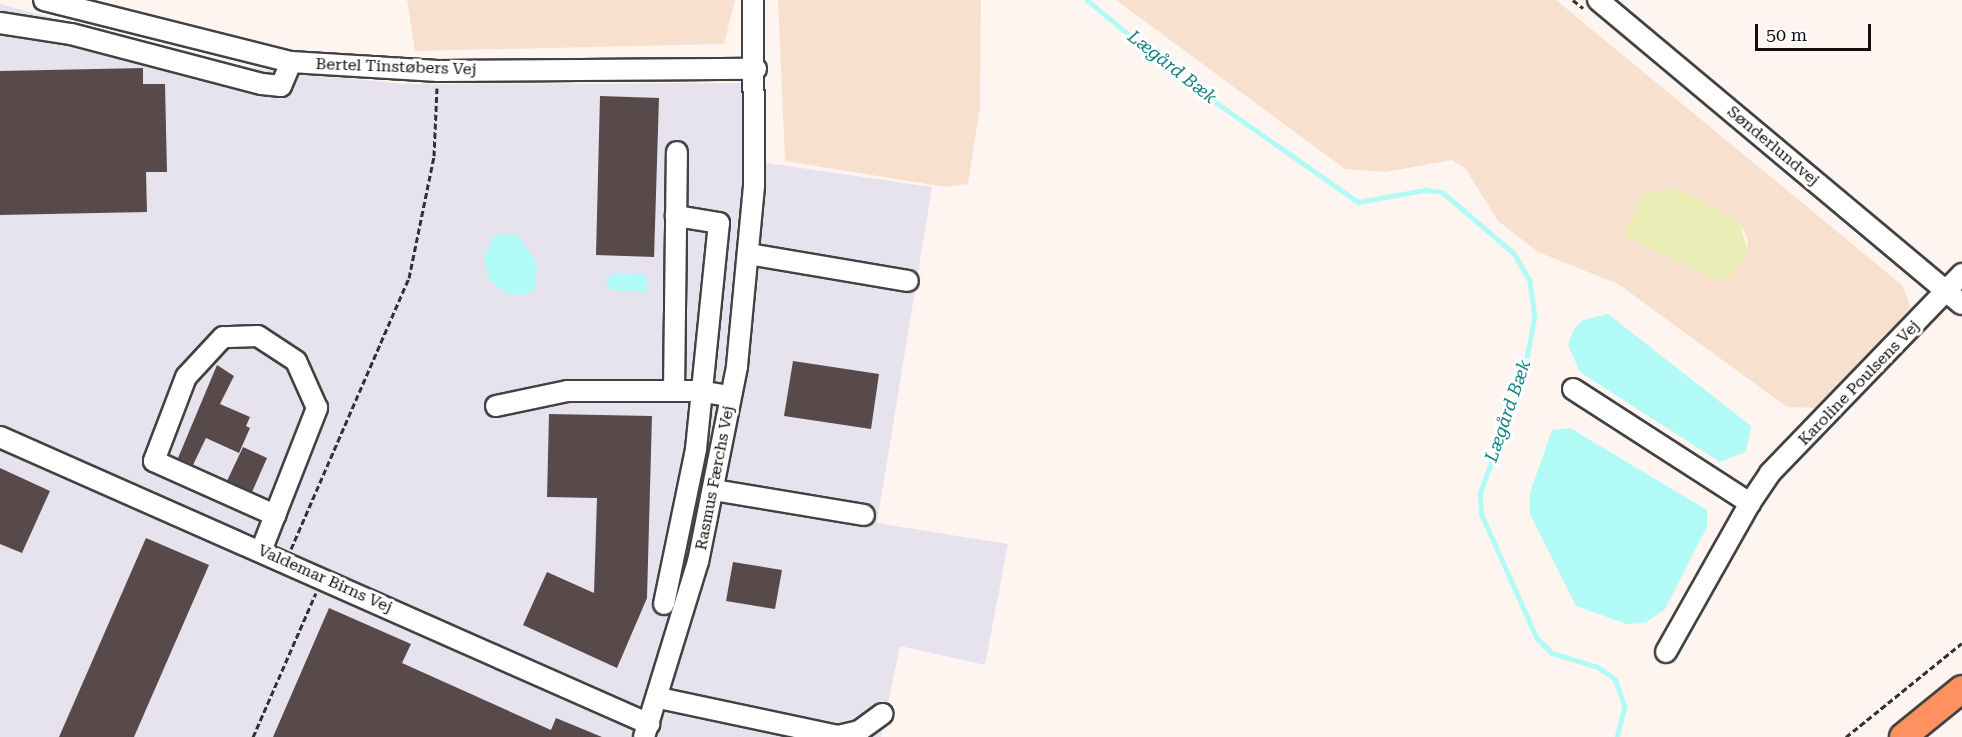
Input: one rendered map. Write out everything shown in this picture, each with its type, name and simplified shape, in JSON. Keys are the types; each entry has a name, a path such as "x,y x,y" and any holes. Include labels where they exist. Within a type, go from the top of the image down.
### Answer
{"main road":[{"path":"1903,737 1962,689"}],"street":[{"name":"Bertel Tinstøbers Vej","path":"44,0 291,62 438,71 756,69"},
{"name":"Rasmus Færchs Vej","path":"647,730 658,698 714,490 730,396 749,254 756,69 753,0"},
{"name":"Sønderlundvej","path":"1598,0 1955,298"},
{"path":"0,23 71,34 262,84 281,86 291,62"},
{"path":"674,391 677,152"},
{"path":"664,604 696,449 698,391 710,343 719,223 676,216"},
{"path":"749,254 908,281"},
{"name":"Karoline Poulsens Vej","path":"1666,652 1750,503 1770,473 1955,298 1962,274"},
{"path":"261,551 317,408 296,361 258,336 223,337 186,376 154,461 275,515"},
{"path":"1573,389 1750,503"},
{"path":"496,406 567,391 698,391 730,396"},
{"name":"Valdemar Birns Vej","path":"0,437 323,578 647,730"},
{"path":"714,490 864,515"},
{"path":"658,698 837,736 859,731 882,714"}],"path":[{"path":"286,562 409,278 434,156 438,71"},
{"path":"253,737 323,578"},
{"path":"1846,737 1962,644"}],"shaded area":[{"path":"407,0 735,0 724,44 415,51"},
{"path":"778,0 981,0 980,107 968,184 945,187 785,161"},
{"path":"1116,0 1556,0 1902,285 1911,308 1815,408 1787,407 1618,284 1538,252 1498,221 1465,168 1452,160 1386,172 1345,169","holes":["1690,194 1740,223 1747,237 1748,252 1730,277 1716,279"]},
{"path":"0,4 233,66 404,84 742,83 746,160 932,187 877,523 1008,544 985,665 900,646 881,737 0,737"}],"green space":[{"path":"1664,188 1690,194 1740,223 1748,252 1730,277 1716,279 1624,236 1642,195"}],"water":[{"path":"505,234 518,235 537,263 535,290 521,295 505,293 489,280 484,258 493,237"},
{"path":"615,273 645,274 648,292 610,290 605,282"},
{"path":"1608,314 1751,426 1746,452 1720,462 1580,372 1568,345 1574,329 1583,320"},
{"path":"1570,428 1707,510 1707,527 1665,609 1645,623 1627,624 1576,606 1530,514 1530,493 1552,430"}],"building":[{"path":"143,68 143,84 165,84 167,172 146,172 147,212 0,215 0,71"},
{"path":"600,96 659,98 654,257 596,255"},
{"path":"793,361 879,374 871,429 784,416"},
{"path":"217,365 234,376 220,404 250,417 246,426 250,428 239,453 206,438 193,465 178,458"},
{"path":"549,414 652,416 647,598 617,668 523,625 547,572 594,593 597,498 547,497"},
{"path":"243,447 267,458 252,492 227,481"},
{"path":"0,468 50,491 22,553 0,544"},
{"path":"146,538 209,565 134,737 59,737"},
{"path":"733,562 782,570 775,609 726,601"},
{"path":"329,608 411,644 402,663 551,730 556,718 602,737 273,737"}],"waterway":[{"name":"Lægård Bæk","path":"1087,0 1184,80 1358,202 1425,190 1442,192 1514,253 1530,281 1535,316 1524,374 1480,494 1482,515 1537,638 1552,653 1598,667 1615,679 1625,706 1617,737"}]}
